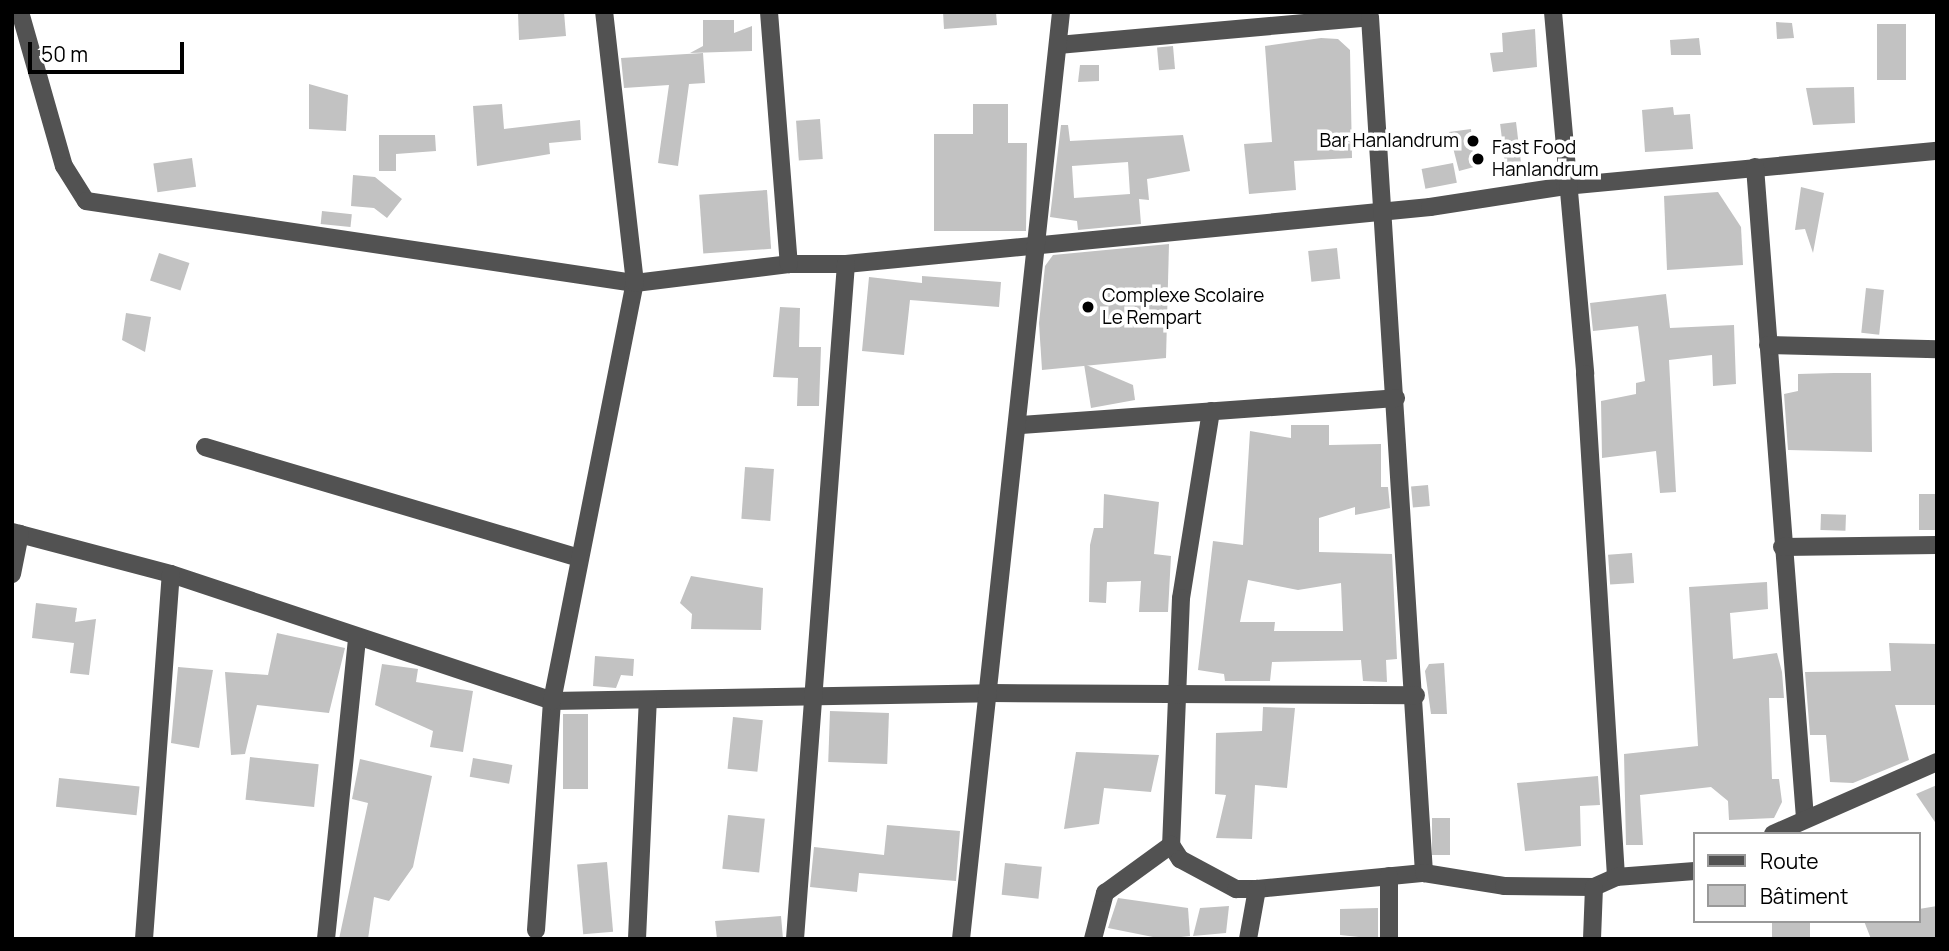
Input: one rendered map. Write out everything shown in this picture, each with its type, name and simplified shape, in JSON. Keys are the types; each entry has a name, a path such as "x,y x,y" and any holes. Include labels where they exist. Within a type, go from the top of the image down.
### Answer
{"street":[{"path":"20,12 21,57 64,166 75,191 100,207 635,284 789,264 846,264 1387,211 1565,186 1937,151"},
{"path":"536,929 552,701 635,284 604,12"},
{"path":"769,12 789,264"},
{"path":"961,939 990,692 1000,533 1021,425 1033,244 1061,12"},
{"path":"1553,12 1565,186 1585,374 1616,877"},
{"path":"1058,45 1370,17 1387,211 1424,873"},
{"path":"1755,167 1782,548 1805,819"},
{"path":"795,939 809,697 846,264"},
{"path":"1768,345 1937,349"},
{"path":"1021,425 1396,398"},
{"path":"1211,411 1181,598 1171,845 1180,859 1236,889 1424,873 1504,886 1594,887 1616,877 1694,871"},
{"path":"205,447 579,558"},
{"path":"12,574 16,533 171,573 357,638 552,701 990,692 1175,696 1416,695"},
{"path":"1782,548 1937,545"},
{"path":"144,939 171,573"},
{"path":"326,939 357,638"},
{"path":"637,939 648,699"},
{"path":"1777,832 1937,762"},
{"path":"1093,939 1105,893 1171,845"},
{"path":"1389,876 1389,939"},
{"path":"1592,939 1594,887"},
{"path":"1248,939 1257,889"}],"building":[{"path":"518,12 564,12 566,36 519,40"},
{"path":"943,12 996,12 997,25 944,29"},
{"path":"703,20 734,20 734,33 752,26 752,51 690,53 703,46"},
{"path":"1776,22 1792,23 1794,38 1777,39"},
{"path":"1877,24 1906,24 1906,80 1877,80"},
{"path":"1535,29 1537,67 1493,72 1490,53 1503,52 1502,33"},
{"path":"1321,38 1338,39 1350,50 1352,158 1294,161 1296,190 1249,194 1244,144 1272,142 1265,46"},
{"path":"1699,38 1701,55 1671,55 1670,40"},
{"path":"1173,46 1175,69 1159,70 1157,47"},
{"path":"703,53 705,83 689,84 678,166 658,163 669,85 624,88 621,58"},
{"path":"1080,65 1099,65 1099,81 1078,82"},
{"path":"309,84 348,95 346,131 309,129"},
{"path":"1854,87 1855,123 1813,125 1806,88"},
{"path":"502,104 504,129 580,120 581,140 549,143 550,154 477,166 473,106"},
{"path":"973,104 1008,104 1008,143 1027,143 1026,231 934,231 934,134 973,134"},
{"path":"1673,107 1674,115 1690,114 1693,149 1645,152 1642,110"},
{"path":"820,119 823,159 799,161 796,121"},
{"path":"1516,122 1522,170 1506,172 1500,124"},
{"path":"1061,125 1068,125 1070,141 1183,135 1190,171 1147,179 1149,200 1139,199 1141,224 1078,230 1077,221 1050,217","holes":["1128,162 1130,194 1074,198 1072,166"]},
{"path":"1471,129 1474,167 1459,171 1449,132"},
{"path":"379,135 435,135 436,151 396,154 396,171 379,171"},
{"path":"192,158 196,187 157,192 153,163"},
{"path":"1453,163 1457,183 1425,189 1422,169"},
{"path":"353,175 375,177 402,199 387,218 374,208 351,206"},
{"path":"1801,187 1824,193 1813,253 1805,229 1795,230"},
{"path":"767,190 771,249 703,254 699,195"},
{"path":"1718,192 1741,227 1743,265 1667,270 1664,196"},
{"path":"322,211 352,214 350,227 321,224"},
{"path":"1169,244 1166,358 1042,370 1039,323 1045,266 1053,255"},
{"path":"1337,248 1340,279 1311,282 1308,251"},
{"path":"159,253 189,263 180,290 150,281"},
{"path":"922,276 1001,282 999,307 910,300 904,355 862,351 869,277 922,283"},
{"path":"1866,288 1884,290 1879,335 1861,333"},
{"path":"1666,294 1670,328 1734,325 1736,384 1713,386 1712,355 1669,360 1676,492 1660,493 1656,451 1602,458 1601,401 1636,394 1636,383 1645,381 1638,326 1593,331 1590,303"},
{"path":"780,307 800,308 799,347 821,347 819,406 797,406 798,378 773,377"},
{"path":"126,313 151,317 145,352 122,340"},
{"path":"1084,364 1133,385 1135,400 1091,408"},
{"path":"1871,373 1872,452 1788,450 1784,394 1798,391 1798,374"},
{"path":"1291,425 1329,425 1329,445 1381,444 1381,487 1388,487 1390,508 1355,515 1355,507 1319,518 1319,552 1392,554 1397,659 1386,660 1387,682 1363,681 1361,660 1272,662 1270,681 1225,681 1224,674 1198,670 1213,541 1243,545 1250,431 1291,438","holes":["1248,580 1298,590 1341,583 1343,631 1274,631 1275,622 1240,622"]},
{"path":"745,467 774,469 770,521 741,519"},
{"path":"1428,485 1430,506 1413,507 1411,486"},
{"path":"1104,494 1159,502 1154,554 1171,556 1168,612 1139,612 1141,581 1107,582 1106,603 1089,602 1090,545 1094,528 1103,528"},
{"path":"1919,494 1937,494 1937,530 1919,530"},
{"path":"1821,514 1846,515 1845,531 1820,530"},
{"path":"1632,553 1634,583 1610,585 1608,555"},
{"path":"691,576 763,588 761,630 691,629 692,614 680,603"},
{"path":"1767,582 1768,609 1730,613 1733,659 1777,653 1782,672 1784,698 1769,698 1772,779 1779,779 1782,802 1774,818 1729,820 1728,801 1711,787 1640,795 1643,845 1626,845 1624,754 1698,746 1689,587"},
{"path":"36,603 77,608 75,622 96,619 89,675 70,673 74,643 32,638"},
{"path":"277,633 345,648 329,713 257,705 245,754 231,755 225,672 268,675"},
{"path":"1889,643 1937,644 1937,705 1895,705 1909,760 1853,783 1830,782 1826,735 1810,735 1805,672 1891,671"},
{"path":"595,656 634,659 633,676 621,675 616,688 593,686"},
{"path":"1444,663 1447,714 1431,714 1425,671 1429,664"},
{"path":"382,664 418,669 416,682 473,691 463,752 430,747 433,731 375,705"},
{"path":"178,667 213,670 199,748 171,743"},
{"path":"1263,707 1295,708 1287,788 1255,785 1252,839 1216,838 1226,795 1215,794 1216,733 1262,731"},
{"path":"830,711 889,713 887,764 828,762"},
{"path":"563,714 588,714 588,789 563,789"},
{"path":"733,717 763,720 757,772 728,769"},
{"path":"1076,752 1159,755 1151,792 1104,788 1099,824 1064,829"},
{"path":"250,757 319,764 314,807 246,800"},
{"path":"473,758 512,765 509,784 470,777"},
{"path":"360,759 432,776 413,867 389,901 374,897 368,939 339,939 368,803 352,799"},
{"path":"1598,776 1600,805 1580,806 1581,846 1525,851 1517,783"},
{"path":"59,778 140,786 137,815 56,807"},
{"path":"1937,785 1937,825 1916,794"},
{"path":"728,815 765,819 759,873 722,869"},
{"path":"1432,818 1450,818 1450,855 1432,855"},
{"path":"887,825 960,831 956,881 859,873 857,892 810,887 814,847 884,855"},
{"path":"607,862 613,932 583,934 577,865"},
{"path":"1005,863 1042,867 1038,899 1002,895"},
{"path":"1118,898 1188,908 1190,936 1163,939 1108,928"},
{"path":"1229,906 1226,933 1193,936 1200,908"},
{"path":"1937,906 1937,939 1871,939 1865,923 1921,923 1921,909"},
{"path":"1378,908 1378,939 1340,935 1340,909"},
{"path":"781,916 783,939 717,939 715,921"},
{"path":"1772,923 1810,923 1810,939 1772,939"}],"place":[{"name":"Bar Hanlandrum","path":"1473,141"},
{"name":"Fast Food Hanlandrum","path":"1478,159"},
{"name":"Complexe Scolaire Le Rempart","path":"1088,307"}]}
